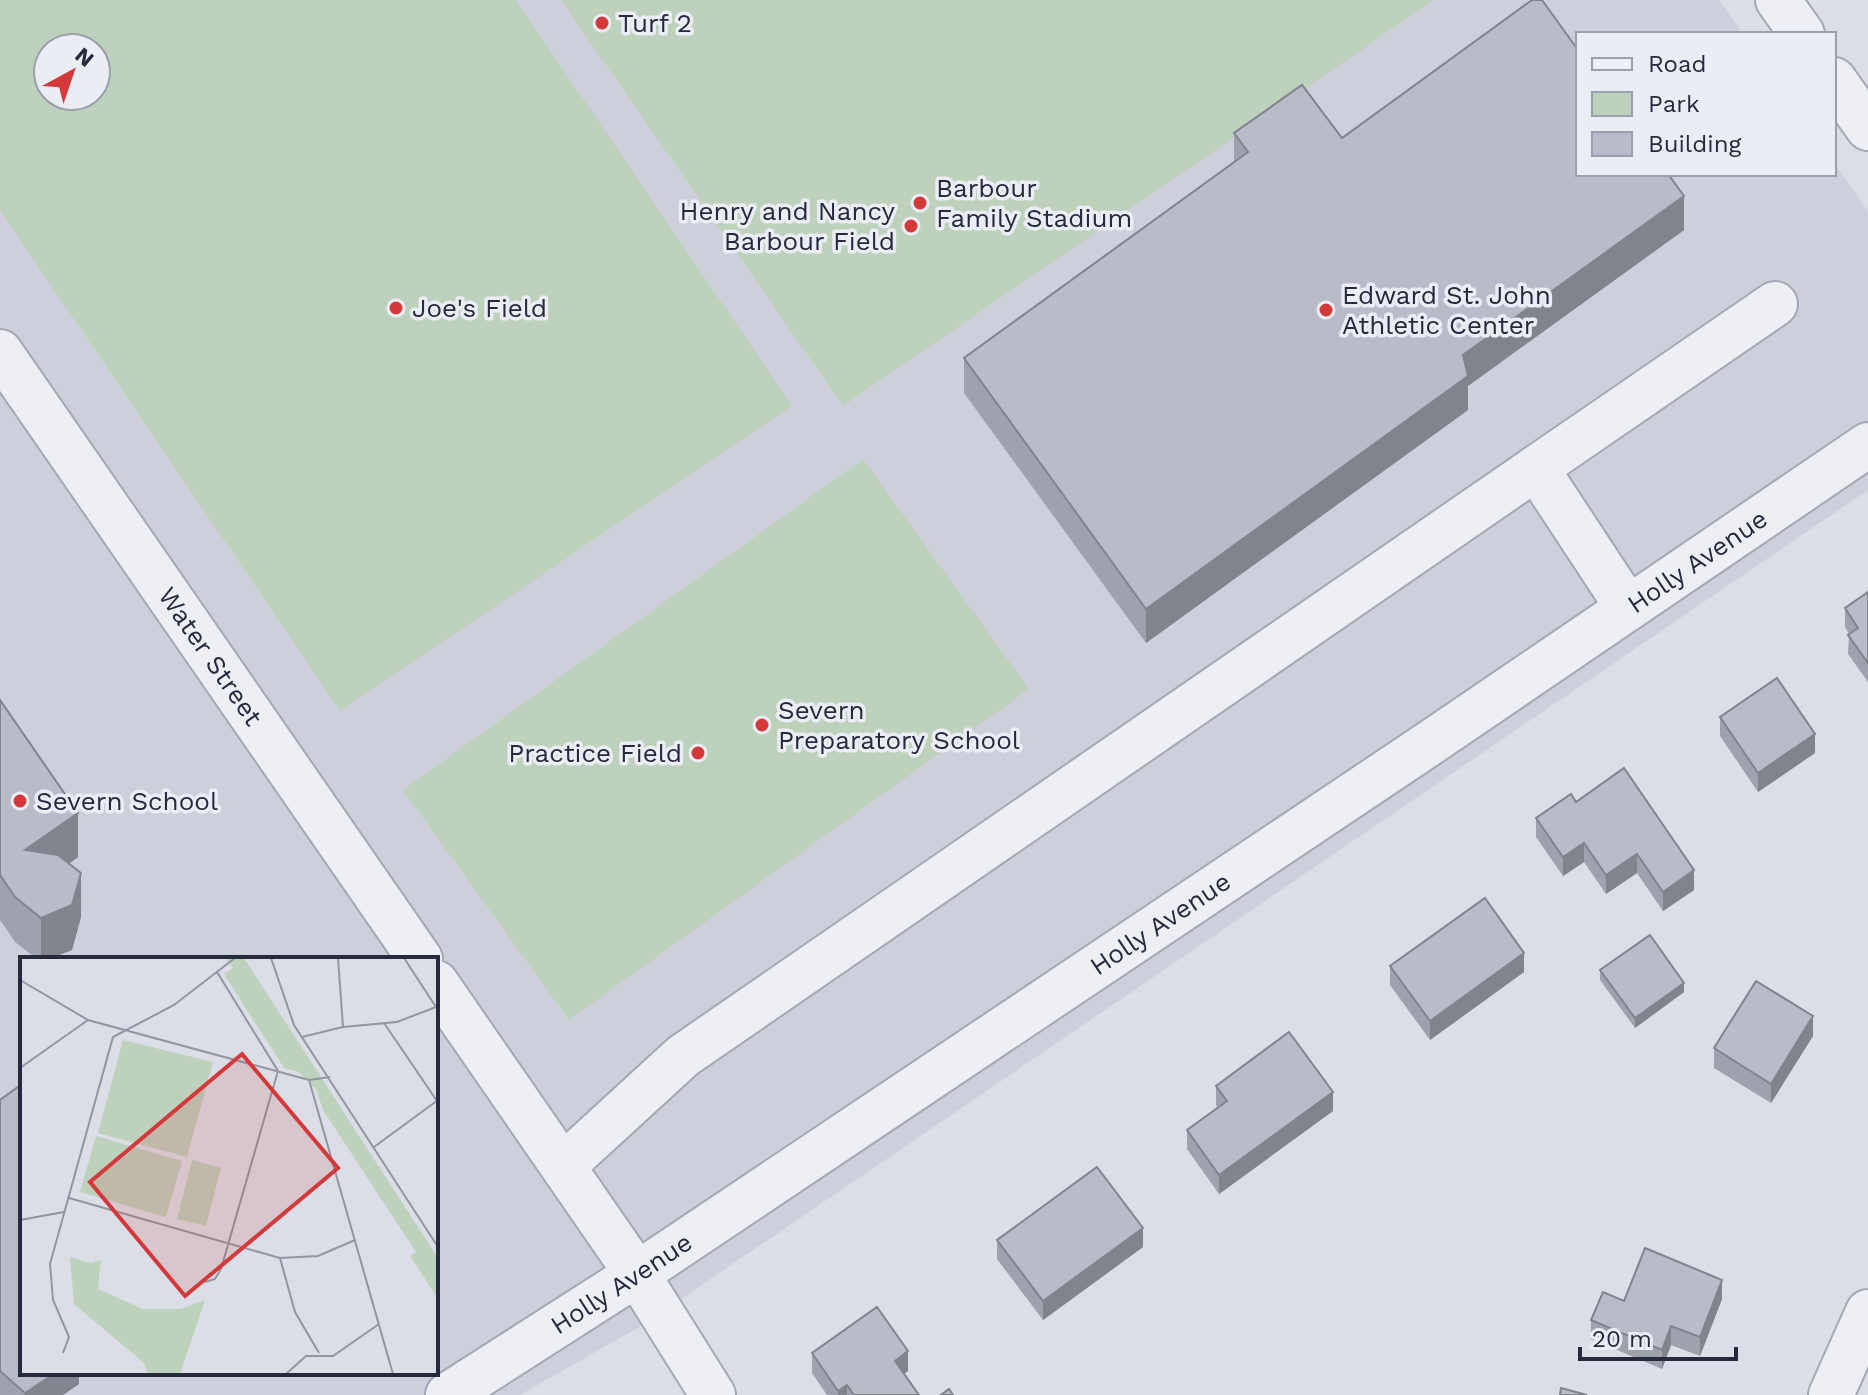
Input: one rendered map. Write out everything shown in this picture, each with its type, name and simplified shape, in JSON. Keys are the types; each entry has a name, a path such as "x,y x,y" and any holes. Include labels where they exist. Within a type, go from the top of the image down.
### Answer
{"street":[{"path":"1778,0 1801,32"},
{"path":"1836,83 1868,128"},
{"path":"563,1166 683,1056 1775,304"},
{"name":"Water Street","path":"0,352 419,957"},
{"name":"Holly Avenue","path":"448,1395 637,1274 1868,445"},
{"path":"1536,468 1628,608"},
{"path":"438,986 637,1274 713,1395"},
{"path":"1831,1395 1868,1312"}],"shaded area":[{"name":"Severn Preparatory School","path":"0,0 1719,0 1742,32 1576,32 1576,176 1836,176 1836,166 1868,211 1868,490 643,1325 520,1395 0,1395"}],"green space":[{"name":"Joe's Field","path":"0,0 516,0 792,406 340,711 0,210"},
{"name":"Henry and Nancy Barbour Field","path":"561,0 1434,0 843,406"},
{"name":"Practice Field","path":"863,459 1029,689 569,1020 403,790"}],"building":[{"name":"Edward St. John Athletic Center","path":"1532,0 1542,0 1576,47 1576,176 1669,176 1684,196 1463,355 1468,376 1146,609 964,358 1248,152 1234,133 1302,85 1342,138"},
{"path":"1868,592 1868,663 1848,635 1858,628 1845,608"},
{"path":"1777,678 1815,734 1758,773 1720,717"},
{"path":"0,700 78,813 25,850 58,855 81,873 72,905 41,918 15,897 0,875"},
{"path":"1624,768 1694,870 1663,892 1637,854 1606,875 1584,843 1563,857 1536,818 1571,794 1576,802"},
{"path":"1485,898 1524,953 1430,1021 1390,966"},
{"path":"1650,935 1684,983 1635,1018 1600,970"},
{"path":"1756,981 1813,1016 1771,1084 1714,1048"},
{"path":"1289,1032 1333,1092 1219,1175 1187,1130 1227,1101 1216,1086"},
{"path":"20,1085 20,1375 52,1375 25,1393 0,1371 0,1100"},
{"path":"1097,1167 1143,1228 1043,1301 997,1240"},
{"path":"1645,1248 1722,1280 1700,1337 1671,1326 1662,1350 1591,1320 1603,1292 1624,1301"},
{"path":"877,1307 908,1351 895,1361 919,1395 854,1395 847,1385 838,1391 812,1353"},
{"path":"1561,1388 1587,1395 1560,1395"}],"place":[{"name":"Turf 2","path":"602,23"},
{"name":"Barbour Family Stadium","path":"920,203"},
{"name":"Henry and Nancy Barbour Field","path":"911,226"},
{"name":"Joe's Field","path":"396,308"},
{"name":"Edward St. John Athletic Center","path":"1326,310"},
{"name":"Severn Preparatory School","path":"762,725"},
{"name":"Practice Field","path":"698,753"},
{"name":"Severn School","path":"20,801"}]}
